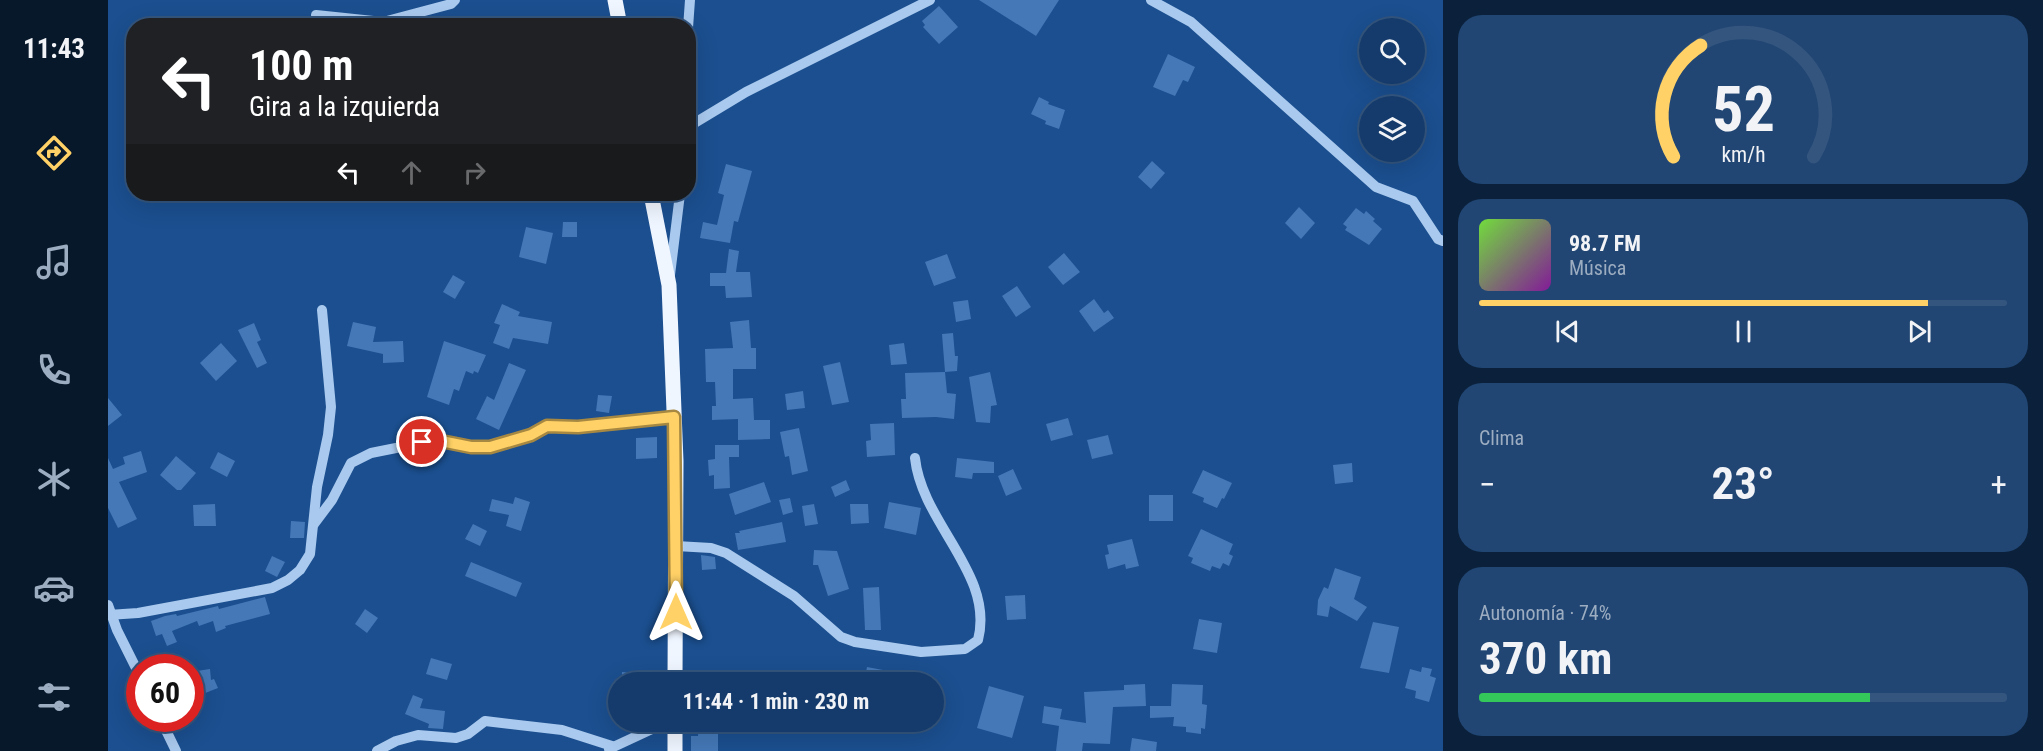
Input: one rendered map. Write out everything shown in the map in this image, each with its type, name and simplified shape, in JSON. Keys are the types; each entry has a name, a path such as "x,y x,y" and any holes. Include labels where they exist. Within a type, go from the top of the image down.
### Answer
{"main road":[{"path":"615,0 618,18"},
{"path":"652,201 669,285 674,417 675,672"},
{"path":"675,732 675,751"}],"street":[{"path":"398,18 451,4 455,0"},
{"path":"689,18 690,0"},
{"path":"696,122 746,92 930,0"},
{"path":"1151,0 1191,22 1376,187 1413,201 1438,239 1443,241"},
{"path":"316,15 345,18"},
{"path":"669,285 679,201"},
{"path":"130,654 109,611 138,613 272,588 288,580 300,570 310,554 312,526 332,407 322,310"},
{"path":"312,526 332,500 351,463 371,453 436,440 471,447 490,447 531,435 547,426 578,427 674,417"},
{"path":"676,546 711,548 726,552 794,596 841,637 921,652 965,649 978,640 981,626 981,608 976,588 924,495 917,478 915,458"},
{"path":"377,751 383,746 418,735 456,738 468,734 485,722 562,730 609,749 646,732"},
{"path":"167,732 176,751"}],"building":[{"path":"979,0 1059,0 1036,36"},
{"path":"939,6 958,27 939,44 923,27 925,25 922,21"},
{"path":"1168,54 1195,67 1188,82 1183,80 1175,96 1153,87"},
{"path":"1039,97 1049,102 1048,104 1065,110 1059,129 1045,124 1046,121 1031,114"},
{"path":"1152,161 1165,173 1151,189 1138,177"},
{"path":"726,164 752,171 738,222 734,221 730,243 700,238 703,222 717,225 724,195 718,193"},
{"path":"1299,207 1315,223 1301,239 1285,223"},
{"path":"1356,208 1364,214 1366,211 1382,229 1369,245 1345,230 1347,227 1343,224"},
{"path":"563,222 577,222 577,237 562,237"},
{"path":"526,227 553,233 546,264 519,257"},
{"path":"729,249 739,251 736,272 750,272 752,297 726,298 725,286 710,286 710,273 726,273"},
{"path":"1064,253 1080,272 1063,285 1048,267"},
{"path":"947,254 956,278 934,286 925,262"},
{"path":"453,275 465,282 455,299 443,292"},
{"path":"1017,286 1031,307 1016,317 1002,296"},
{"path":"1094,299 1104,313 1108,310 1114,318 1094,332 1079,311"},
{"path":"968,300 971,319 956,322 953,302"},
{"path":"502,304 520,312 518,316 552,322 548,344 513,338 509,349 493,343 500,325 494,323"},
{"path":"749,320 751,348 756,348 756,369 733,369 733,399 753,398 754,420 770,420 770,439 738,440 738,419 712,420 712,406 716,406 715,382 706,382 705,349 733,348 730,322"},
{"path":"353,322 376,327 373,342 403,341 404,362 383,363 383,354 347,346"},
{"path":"254,323 261,340 257,342 267,363 257,368 238,330"},
{"path":"953,333 955,356 958,356 957,371 945,372 942,334"},
{"path":"444,341 486,355 478,373 474,371 473,374 466,371 459,391 454,389 449,405 427,397"},
{"path":"221,343 237,361 216,381 200,363"},
{"path":"904,343 907,364 891,365 889,345"},
{"path":"840,362 849,402 832,405 823,366"},
{"path":"509,363 526,370 499,430 476,419 487,396 494,400"},
{"path":"945,372 947,393 956,394 954,419 902,418 901,399 906,399 905,373"},
{"path":"990,372 997,405 991,406 990,423 976,422 969,377"},
{"path":"803,391 805,408 787,410 785,394"},
{"path":"598,395 612,396 609,413 596,411"},
{"path":"108,398 122,415 108,426"},
{"path":"1068,418 1073,435 1051,441 1046,424"},
{"path":"894,423 895,455 867,457 866,441 871,440 870,424"},
{"path":"799,428 808,471 792,475 789,456 785,457 780,432"},
{"path":"1108,435 1113,454 1092,459 1087,440"},
{"path":"657,437 657,458 636,459 636,438"},
{"path":"715,445 739,445 739,457 729,457 730,488 714,489 714,475 709,476 708,460 715,459"},
{"path":"141,451 147,472 119,482 137,519 118,528 108,508 108,458 113,469 125,464 123,457"},
{"path":"218,452 235,461 227,477 210,468"},
{"path":"176,456 196,473 181,490 177,490 160,475"},
{"path":"957,458 994,462 994,473 973,473 972,479 955,477"},
{"path":"1352,463 1353,482 1335,484 1333,465"},
{"path":"1013,469 1022,489 1006,496 998,476"},
{"path":"1203,470 1232,483 1217,508 1203,502 1204,498 1192,493"},
{"path":"846,480 850,490 835,497 831,487"},
{"path":"764,482 771,502 735,515 729,494"},
{"path":"1149,495 1173,495 1173,521 1149,521"},
{"path":"515,497 530,502 521,531 506,526 509,515 489,511 492,499 513,504"},
{"path":"790,498 793,512 783,515 779,500"},
{"path":"889,502 921,508 916,535 884,528"},
{"path":"215,504 216,526 194,526 193,505"},
{"path":"814,504 818,524 805,526 802,506"},
{"path":"850,504 868,504 869,523 851,524"},
{"path":"291,521 305,522 304,538 290,538"},
{"path":"782,522 786,542 738,550 735,533"},
{"path":"473,524 487,531 480,546 465,539"},
{"path":"1201,529 1233,544 1229,554 1233,556 1229,566 1223,563 1220,569 1212,566 1210,571 1191,563 1193,558 1188,556"},
{"path":"1132,539 1139,566 1126,569 1125,564 1108,569 1105,555 1109,554 1107,545"},
{"path":"814,550 837,551 849,589 828,596 818,565 813,565"},
{"path":"701,555 715,557 716,569 702,570"},
{"path":"272,556 285,562 277,577 265,571"},
{"path":"471,562 522,583 516,597 465,576"},
{"path":"1335,568 1361,577 1354,599 1367,607 1357,621 1330,606 1328,617 1317,615 1318,600 1324,587 1328,589"},
{"path":"879,587 881,630 865,630 863,588"},
{"path":"1025,595 1026,619 1007,620 1005,596"},
{"path":"265,597 270,614 225,626 226,628 216,632 213,621 199,626 197,621 172,631 177,642 167,646 162,634 156,636 151,621 165,616 176,614 177,616 218,606 219,609"},
{"path":"365,609 378,618 367,633 355,624"},
{"path":"1199,619 1222,623 1217,653 1193,649"},
{"path":"1373,622 1399,627 1389,673 1360,668"},
{"path":"431,658 452,664 447,680 426,674"},
{"path":"867,667 894,672 866,672"},
{"path":"1422,667 1432,669 1430,676 1436,678 1429,702 1415,698 1416,691 1405,688 1410,669 1421,672"},
{"path":"210,669 211,680 214,679 218,688 204,694 204,670"},
{"path":"1145,684 1146,706 1113,707 1110,744 1083,743 1082,751 1056,751 1059,726 1042,723 1044,706 1062,709 1060,719 1086,723 1084,692 1124,690 1124,685"},
{"path":"1172,684 1203,685 1202,704 1207,705 1205,729 1201,728 1201,734 1186,732 1186,727 1173,726 1174,717 1150,718 1150,706 1171,706"},
{"path":"989,686 1024,696 1012,738 977,728"},
{"path":"413,695 423,699 420,708 445,711 443,729 428,728 429,724 405,714"},
{"path":"698,732 725,732 725,734 718,734 718,751 691,751 691,736 698,736"},
{"path":"1132,738 1157,742 1156,751 1130,751"}],"route":[{"path":"422,442 436,440 471,447 490,447 531,435 547,426 578,427 674,417 676,612"}]}
